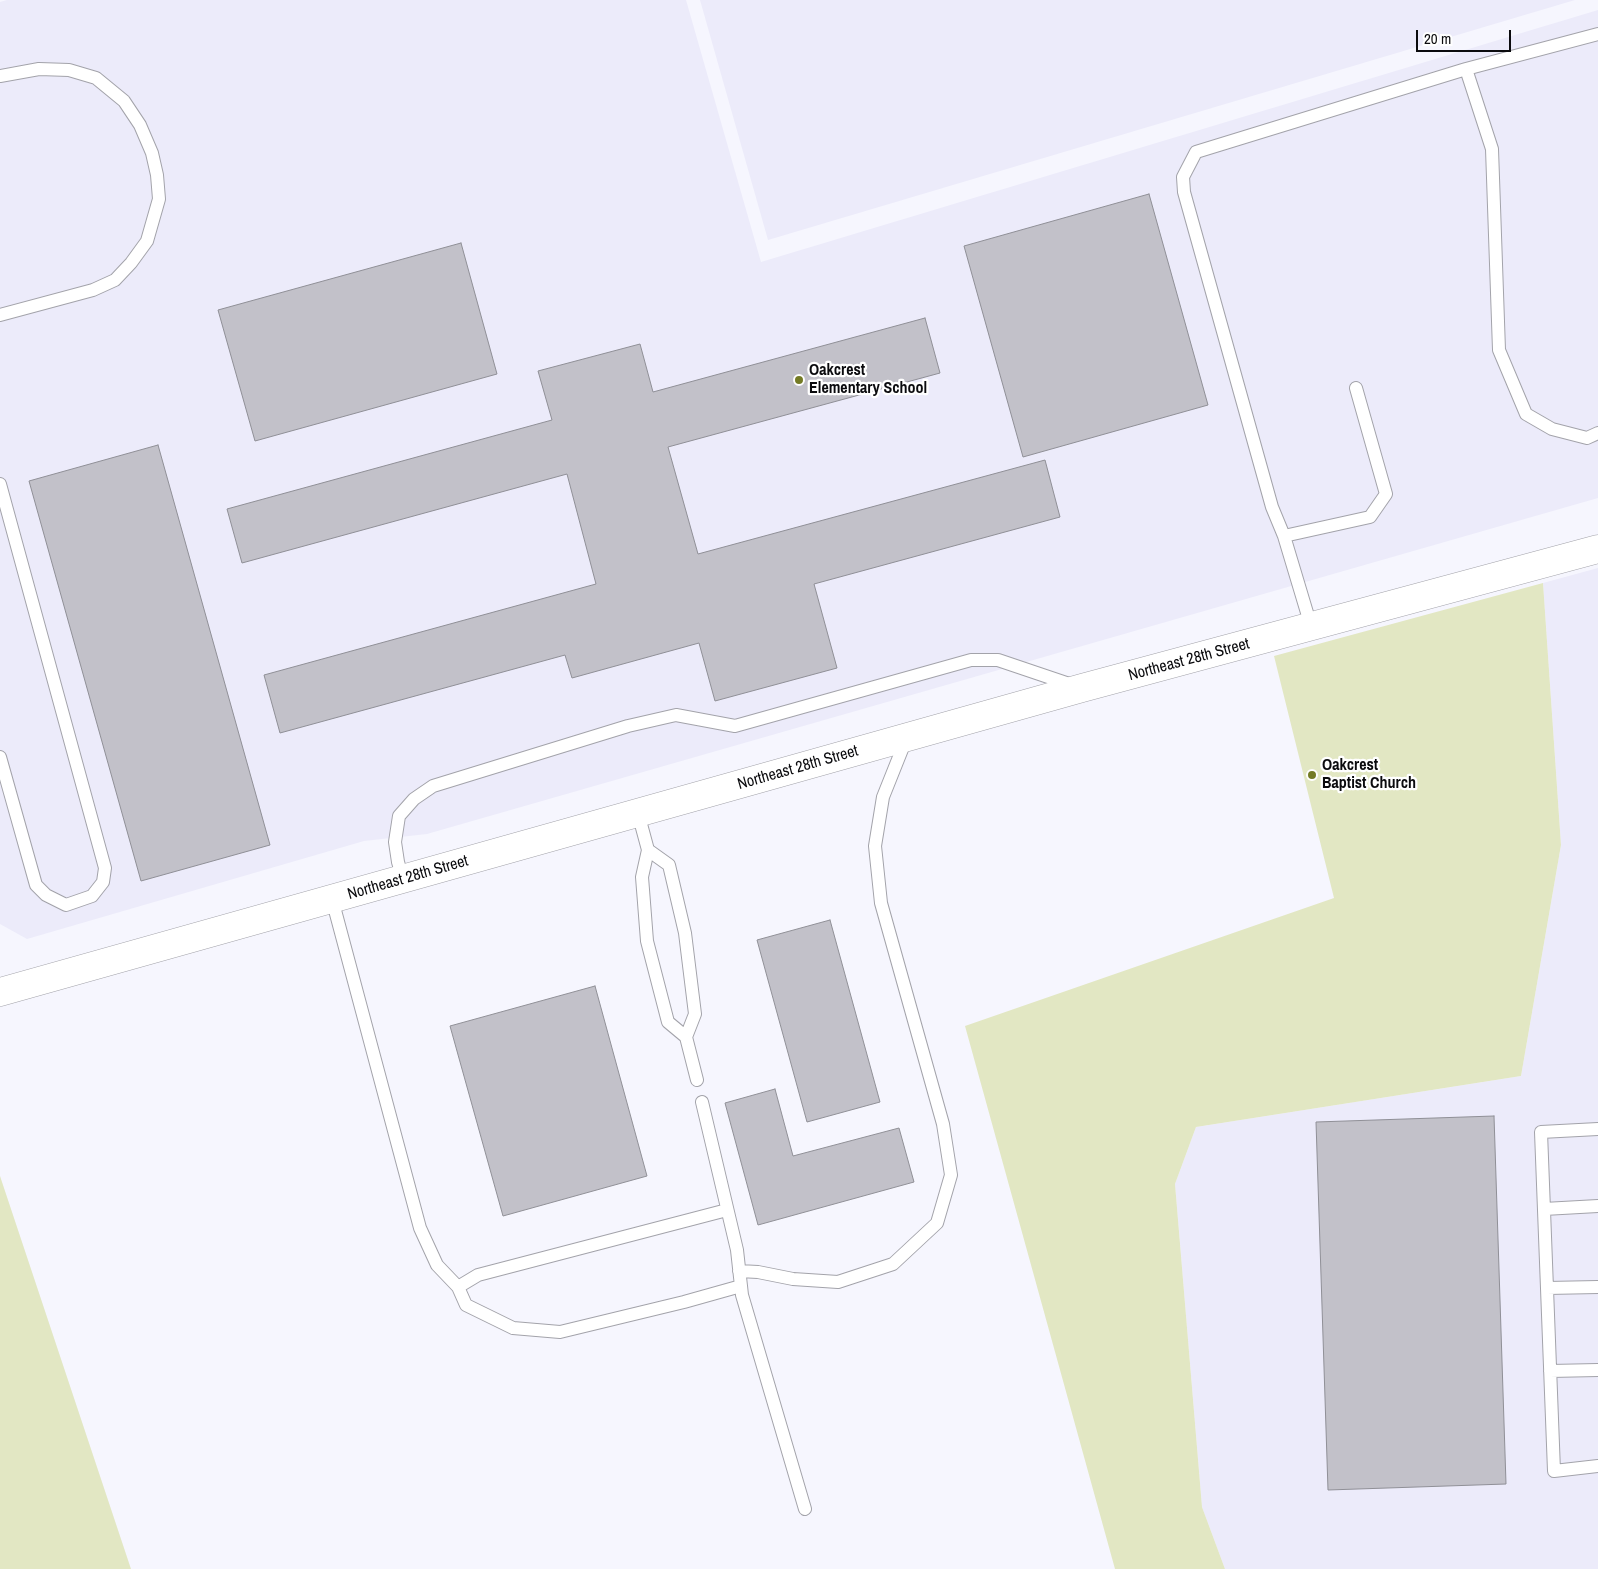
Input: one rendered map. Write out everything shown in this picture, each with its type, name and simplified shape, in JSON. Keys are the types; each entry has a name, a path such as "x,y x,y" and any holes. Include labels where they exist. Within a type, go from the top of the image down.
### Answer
{"street":[{"name":"Northeast 28th Street","path":"0,992 1082,688 1598,549"}],"lane":[{"path":"1311,626 1284,536 1272,507 1184,192 1184,177 1196,152 1466,69 1598,34"},
{"path":"0,76 39,69 69,70 96,78 124,101 140,125 156,168 159,199 147,241 131,263 115,280 93,290 0,315"},
{"path":"1466,69 1492,149 1499,350 1526,414 1552,429 1587,438 1598,433"},
{"path":"1284,536 1370,517 1386,494 1356,388"},
{"path":"0,484 105,868 103,882 92,896 66,904 46,895 36,885 0,757"},
{"path":"403,879 395,842 399,816 414,799 433,786 628,726 676,715 735,726 971,660 998,660 1082,688"},
{"path":"739,1271 758,1272 793,1279 838,1282 893,1264 937,1223 951,1174 943,1124 881,903 876,846 883,797 908,737"},
{"path":"638,813 648,850 642,877 647,941 668,1022 686,1037"},
{"path":"648,850 669,865 685,933 695,1014 686,1037 697,1080"},
{"path":"332,899 420,1228 437,1265 458,1287 466,1305 513,1328 560,1332 741,1286"},
{"path":"702,1102 737,1250 742,1295 805,1509"},
{"path":"1598,1129 1541,1132 1554,1471 1598,1466"},
{"path":"1544,1209 1598,1206"},
{"path":"458,1287 478,1275 727,1210"},
{"path":"1547,1288 1598,1287"},
{"path":"1550,1371 1598,1370"}],"shaded area":[{"name":"Oakcrest Elementary School","path":"7,0 686,0 761,262 1598,10 1598,498 427,834 364,841 27,939 0,924 0,2"},
{"path":"700,0 1575,0 768,240"},
{"path":"1598,568 1598,1569 1225,1569 1202,1507 1175,1184 1196,1127 1521,1076 1561,845 1543,583"}],"green space":[{"path":"1543,583 1561,845 1521,1076 1196,1127 1175,1184 1202,1507 1225,1569 1115,1569 965,1026 1334,898 1274,656"},
{"path":"0,1176 131,1569 0,1569"}],"building":[{"path":"1149,194 1208,405 1023,457 964,246"},
{"path":"461,243 497,374 255,441 218,310"},
{"path":"925,318 940,373 668,447 698,554 1045,460 1060,517 814,584 837,668 715,701 699,643 572,678 565,655 280,733 264,675 596,584 567,474 242,563 227,509 552,420 538,371 640,344 653,392"},
{"path":"158,445 270,845 141,881 29,481"},
{"path":"830,920 880,1102 807,1122 757,940"},
{"path":"595,986 647,1176 503,1216 450,1026"},
{"path":"775,1089 793,1156 899,1128 914,1182 758,1225 725,1103"},
{"path":"1494,1116 1506,1484 1328,1490 1316,1122"}],"place":[{"name":"Oakcrest Elementary School","path":"799,380"},
{"name":"Oakcrest Baptist Church","path":"1312,775"}]}
